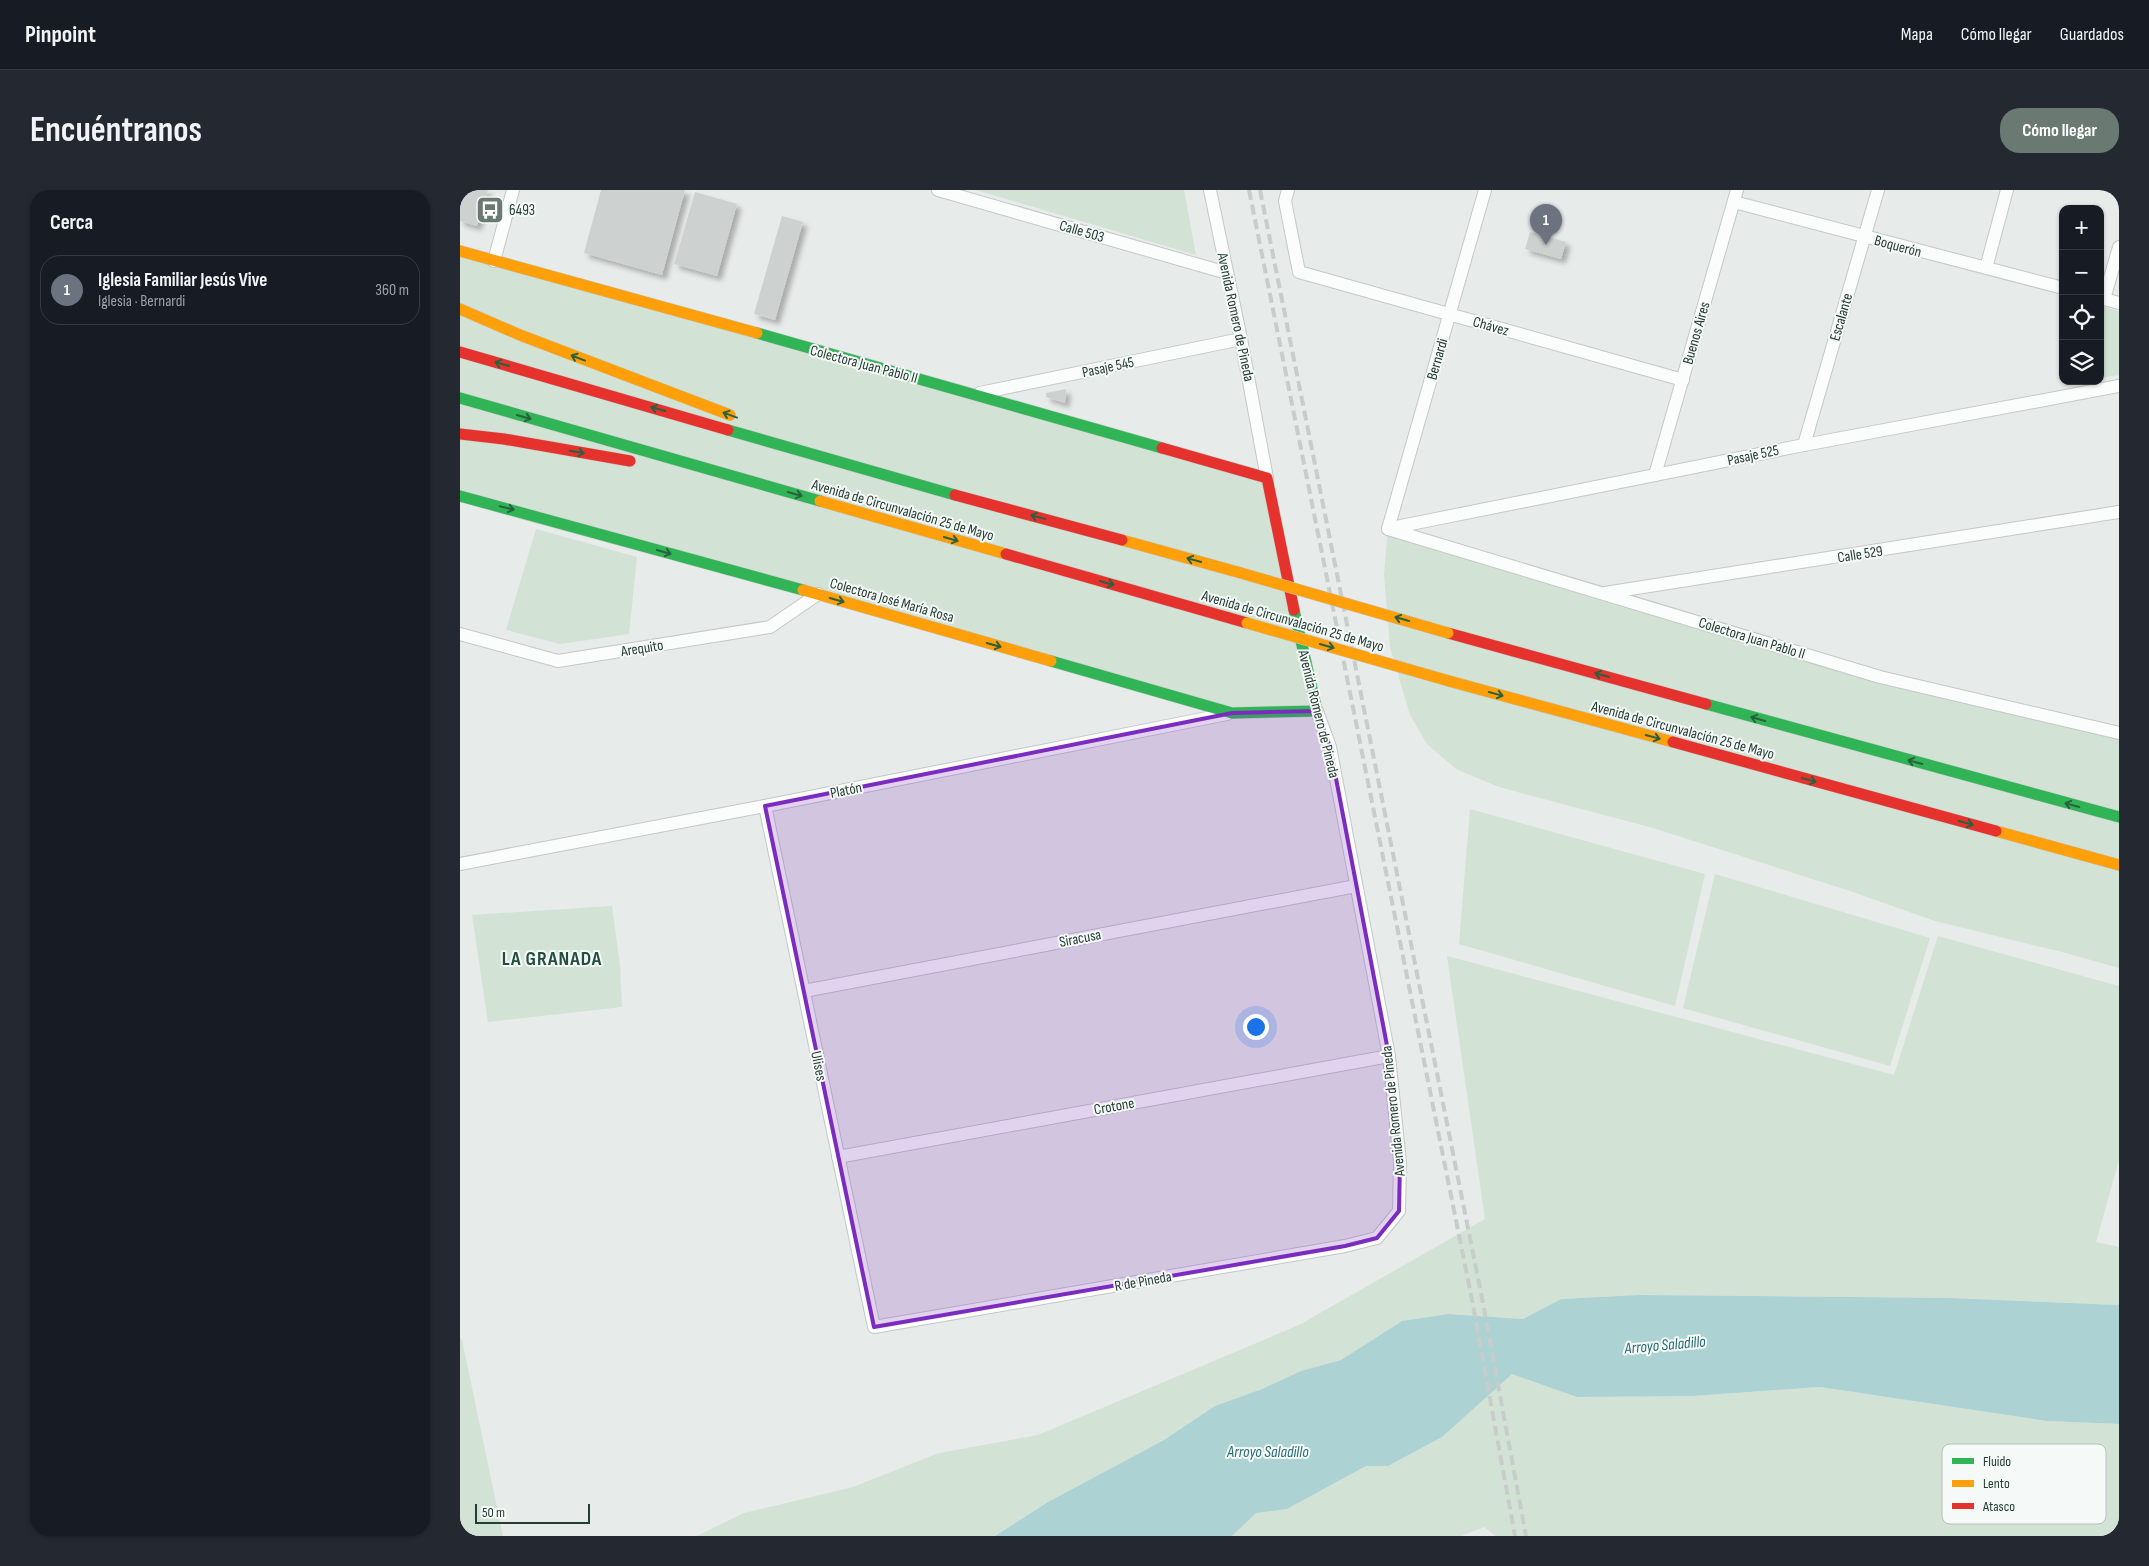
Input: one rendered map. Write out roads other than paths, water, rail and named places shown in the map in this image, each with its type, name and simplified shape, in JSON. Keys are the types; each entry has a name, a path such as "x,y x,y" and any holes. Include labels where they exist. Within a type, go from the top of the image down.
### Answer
{"main road":[{"name":"Colectora Juan Pablo II","path":"460,251 975,394 1267,478"},
{"path":"460,309 529,339 738,418"},
{"name":"Avenida de Circunvalación 25 de Mayo","path":"460,352 924,486 1241,573 1448,633 2119,817"},
{"name":"Avenida de Circunvalación 25 de Mayo","path":"460,398 1449,681 2119,865"},
{"path":"775,432 924,486"},
{"path":"460,434 504,439 748,481"},
{"name":"Avenida Romero de Pineda","path":"1267,478 1297,626 1317,711"},
{"name":"Colectora José María Rosa","path":"460,496 818,594 1232,713 1317,711"}],"street":[{"path":"494,261 514,190"},
{"name":"Calle 503","path":"938,190 1227,273"},
{"name":"Avenida Romero de Pineda","path":"1210,190 1267,478"},
{"name":"Chávez","path":"1288,190 1286,200 1299,272 1682,380"},
{"name":"Bernardi","path":"1388,529 1485,190"},
{"name":"Escalante","path":"1804,445 1878,190"},
{"path":"1986,268 2007,190"},
{"name":"Boquerón","path":"1736,196 1864,237 2059,287"},
{"name":"Buenos Aires","path":"1655,475 1736,196"},
{"path":"2103,295 2119,247"},
{"path":"2104,299 2119,303"},
{"name":"Pasaje 545","path":"975,394 1241,339"},
{"name":"Pasaje 525","path":"1388,529 1804,445 2119,386"},
{"name":"Calle 529","path":"1601,594 2119,512"},
{"name":"Colectora Juan Pablo II","path":"1388,529 1880,676 2119,733"},
{"name":"Arequito","path":"460,634 558,661 770,627 818,594"},
{"name":"Avenida Romero de Pineda","path":"1317,711 1330,747 1389,1056 1400,1162 1399,1211"},
{"name":"Platón","path":"460,864 765,806 1232,713"},
{"name":"Ulises","path":"765,806 874,1327"},
{"name":"Siracusa","path":"804,991 1356,886"},
{"name":"Crotone","path":"838,1157 1389,1056"},
{"name":"R de Pineda","path":"874,1327 1345,1246 1377,1238 1399,1211"}],"water":[{"name":"Arroyo Saladillo","path":"1639,1295 1950,1298 2119,1305 2119,1424 2047,1421 1820,1387 1693,1396 1577,1397 1512,1374 1442,1437 1388,1466 1366,1466 1287,1509 1256,1513 1232,1536 995,1536 1048,1502 1164,1440 1215,1406 1262,1389 1301,1371 1341,1360 1402,1321 1448,1314 1523,1319 1561,1299"}],"railway":[{"path":"1249,190 1472,1300 1515,1536"},
{"path":"1260,190 1482,1298 1526,1536"}],"place":[{"name":"6493","path":"490,210"},
{"name":"Iglesia Familiar Jesús Vive","path":"1546,245"}],"district":[{"name":"LA GRANADA","path":"552,958"}]}
